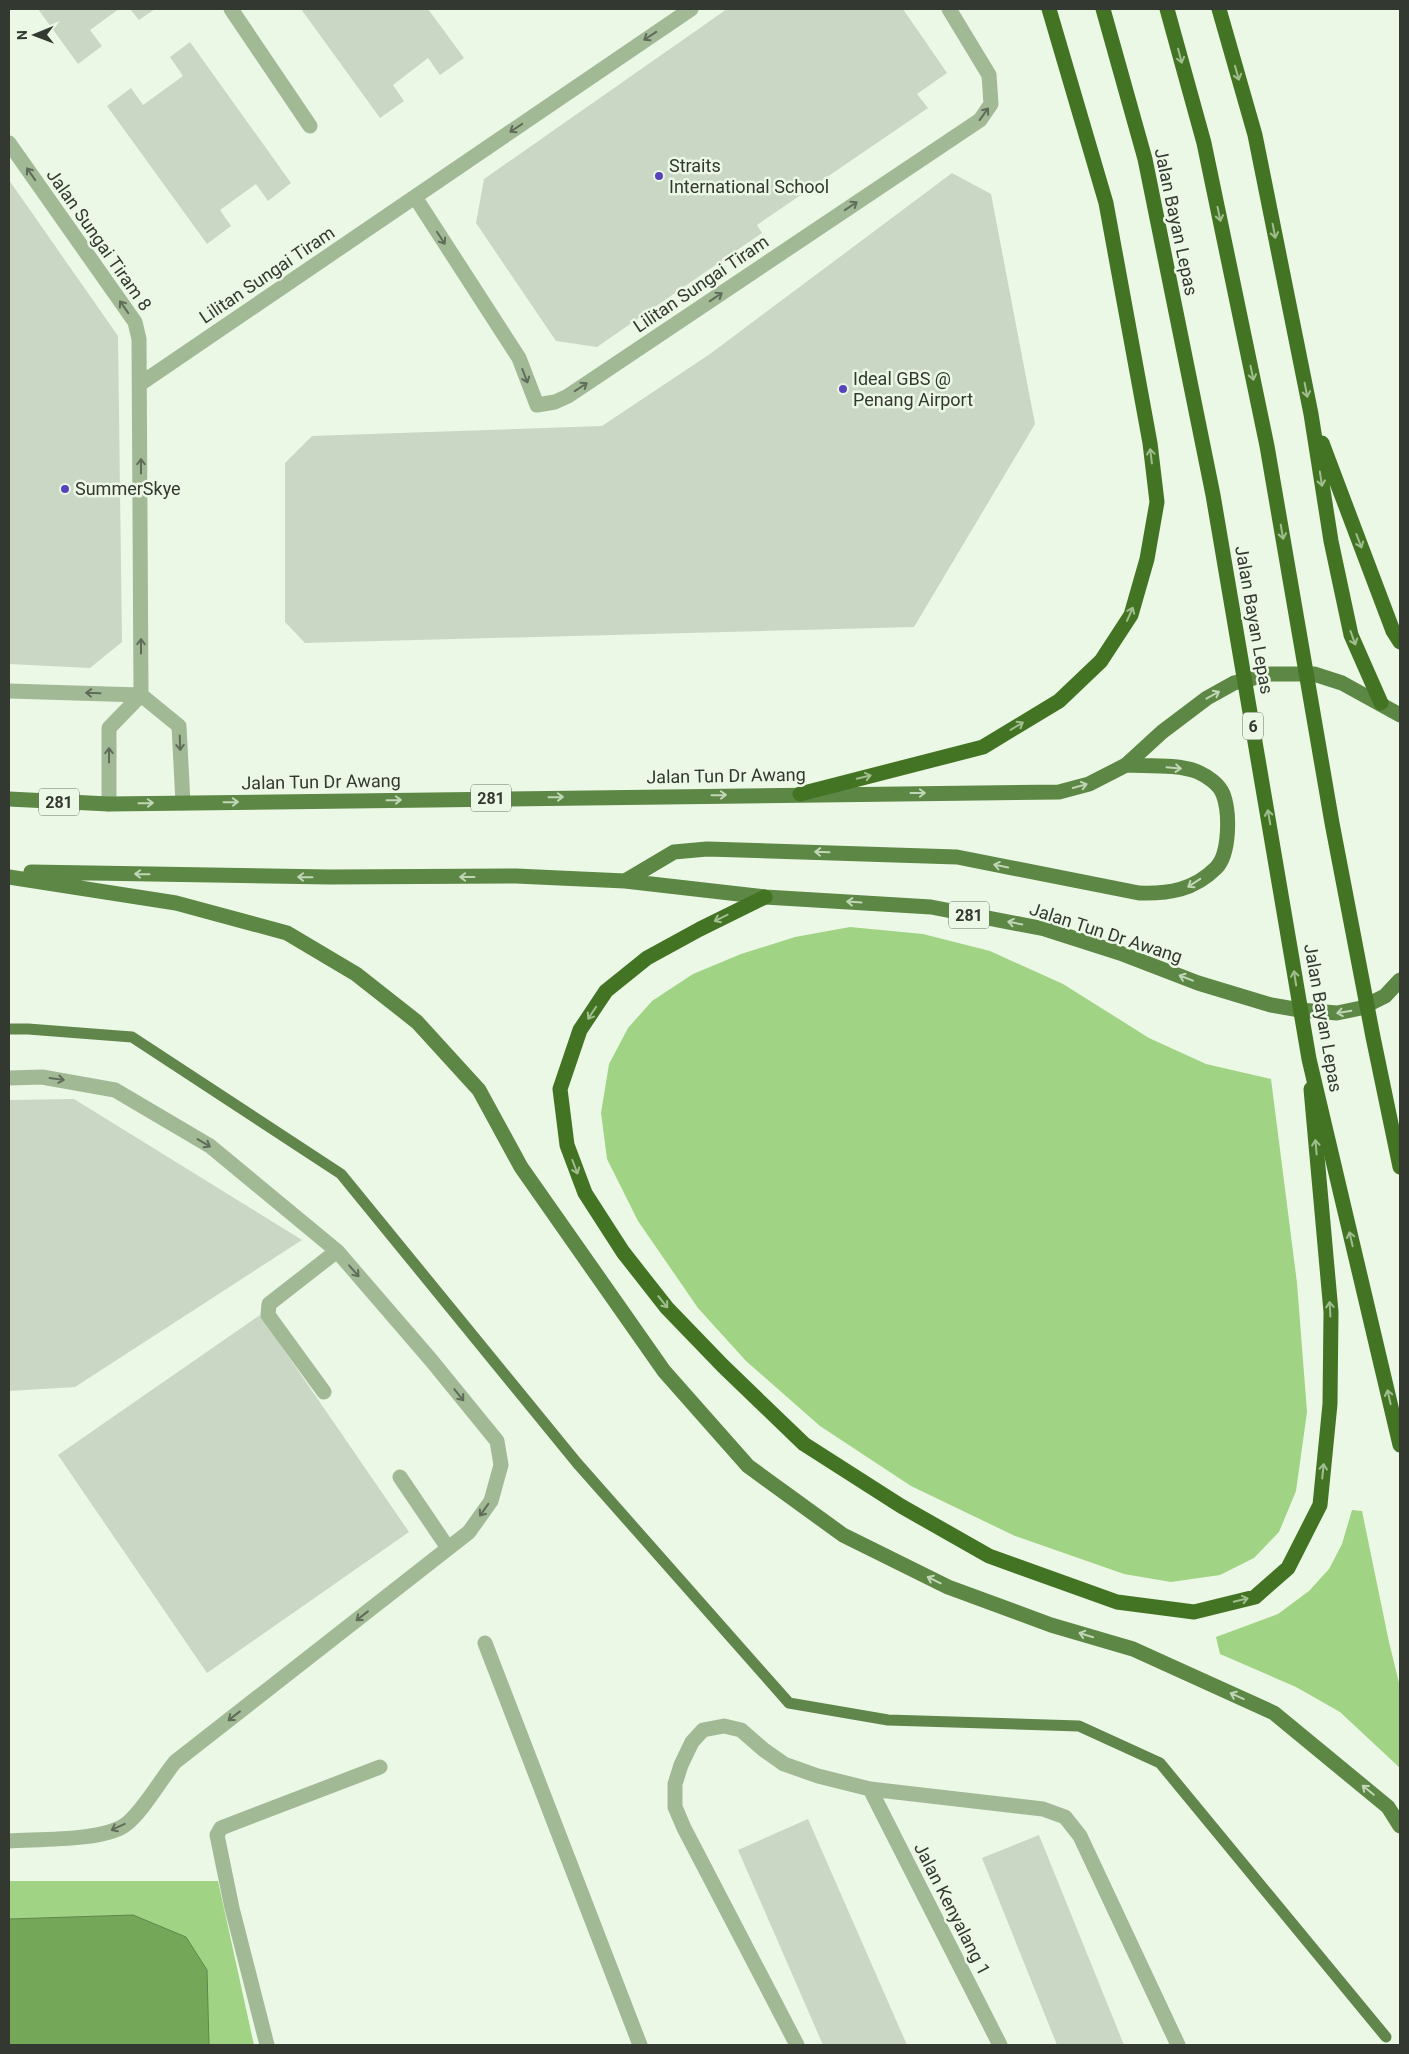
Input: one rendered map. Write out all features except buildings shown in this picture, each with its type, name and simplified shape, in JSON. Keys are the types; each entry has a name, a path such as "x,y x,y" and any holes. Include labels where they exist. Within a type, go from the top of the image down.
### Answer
{"highway":[{"path":"800,794 983,747 1059,701 1101,661 1131,615 1147,559 1156,502 1150,443 1106,203 1049,9"},
{"name":"Jalan Bayan Lepas","path":"1103,9 1145,159 1213,495 1309,1059 1400,1445"},
{"path":"1167,9 1204,143 1267,446 1332,823 1400,1167"},
{"path":"1219,9 1255,136 1311,414 1331,541 1351,635 1381,703"},
{"path":"1311,414 1393,631 1400,642"},
{"path":"765,897 647,958 606,991 580,1030 560,1089 567,1144 586,1193 623,1252 668,1308 723,1366 804,1444 900,1506 989,1556 1117,1602 1194,1612 1255,1597 1288,1568 1320,1505 1330,1404 1331,1312 1309,1059"}],"main road":[{"name":"Jalan Tun Dr Awang","path":"9,799 109,804 1059,792 1088,784 1126,765 1162,732 1207,698 1234,684 1270,674 1314,674 1342,683 1400,715"},
{"path":"624,881 674,852 707,848 957,857 1139,893 1163,894 1189,887 1217,867 1226,847 1228,813 1223,792 1212,780 1196,771 1179,768 1126,765"},
{"name":"Jalan Tun Dr Awang","path":"9,872 330,877 516,876 624,881 765,897 931,907 1045,929 1120,953 1198,983 1271,1005 1300,1010 1337,1013 1361,1008 1385,996 1400,980"},
{"path":"9,877 176,903 287,933 356,974 417,1022 479,1090 521,1167 664,1371 748,1466 843,1535 948,1587 1051,1625 1133,1649 1274,1714 1388,1806 1400,1826"}],"street":[{"path":"231,9 310,126"},
{"name":"Lilitan Sungai Tiram","path":"140,384 690,9"},
{"name":"Lilitan Sungai Tiram","path":"414,197 519,358 537,405 555,402 568,396 980,120 991,104 989,76 949,9"},
{"name":"Jalan Sungai Tiram 8","path":"9,143 135,322 139,339 140,384 141,695"},
{"path":"9,691 141,695 179,726 183,803"},
{"path":"109,804 109,728 141,695"},
{"path":"9,1078 42,1077 115,1090 210,1146 337,1251 431,1360 497,1441 501,1465 491,1501 470,1532 175,1762 141,1808 125,1825 101,1835 9,1841"},
{"path":"324,1392 268,1315 269,1304 337,1251"},
{"path":"400,1477 448,1548"},
{"path":"485,1643 640,2045"},
{"path":"797,2045 684,1828 675,1807 675,1784 681,1765 692,1742 703,1730 724,1726 741,1730 784,1764 818,1776 870,1789 1043,1809 1065,1817 1080,1836 1178,2045"},
{"path":"267,2045 232,1908 217,1835 221,1828 380,1767"},
{"name":"Jalan Kenyalang 1","path":"870,1789 1000,2045"}],"shaded area":[{"path":"850,927 923,934 990,951 1063,984 1149,1038 1206,1064 1271,1079 1297,1283 1307,1412 1296,1491 1279,1532 1254,1558 1220,1575 1171,1582 1124,1574 1015,1536 911,1486 820,1426 746,1361 698,1308 638,1221 607,1159 601,1113 609,1064 628,1028 652,1001 693,974 741,954 795,937"},
{"path":"1352,1510 1362,1511 1400,1687 1400,1768 1340,1712 1296,1687 1220,1654 1216,1637 1278,1614 1309,1591 1329,1569 1342,1544"},
{"path":"9,1881 218,1881 254,2045 9,2045"},
{"path":"133,1915 186,1937 207,1970 209,2045 9,2045 9,1919"}],"waterway":[{"path":"9,1029 132,1037 341,1174 577,1463 789,1703 888,1720 1079,1726 1160,1763 1386,2037"}],"place":[{"name":"Straits International School","path":"659,176"},
{"name":"Ideal GBS @ Penang Airport","path":"843,389"},
{"name":"SummerSkye","path":"65,489"}]}
